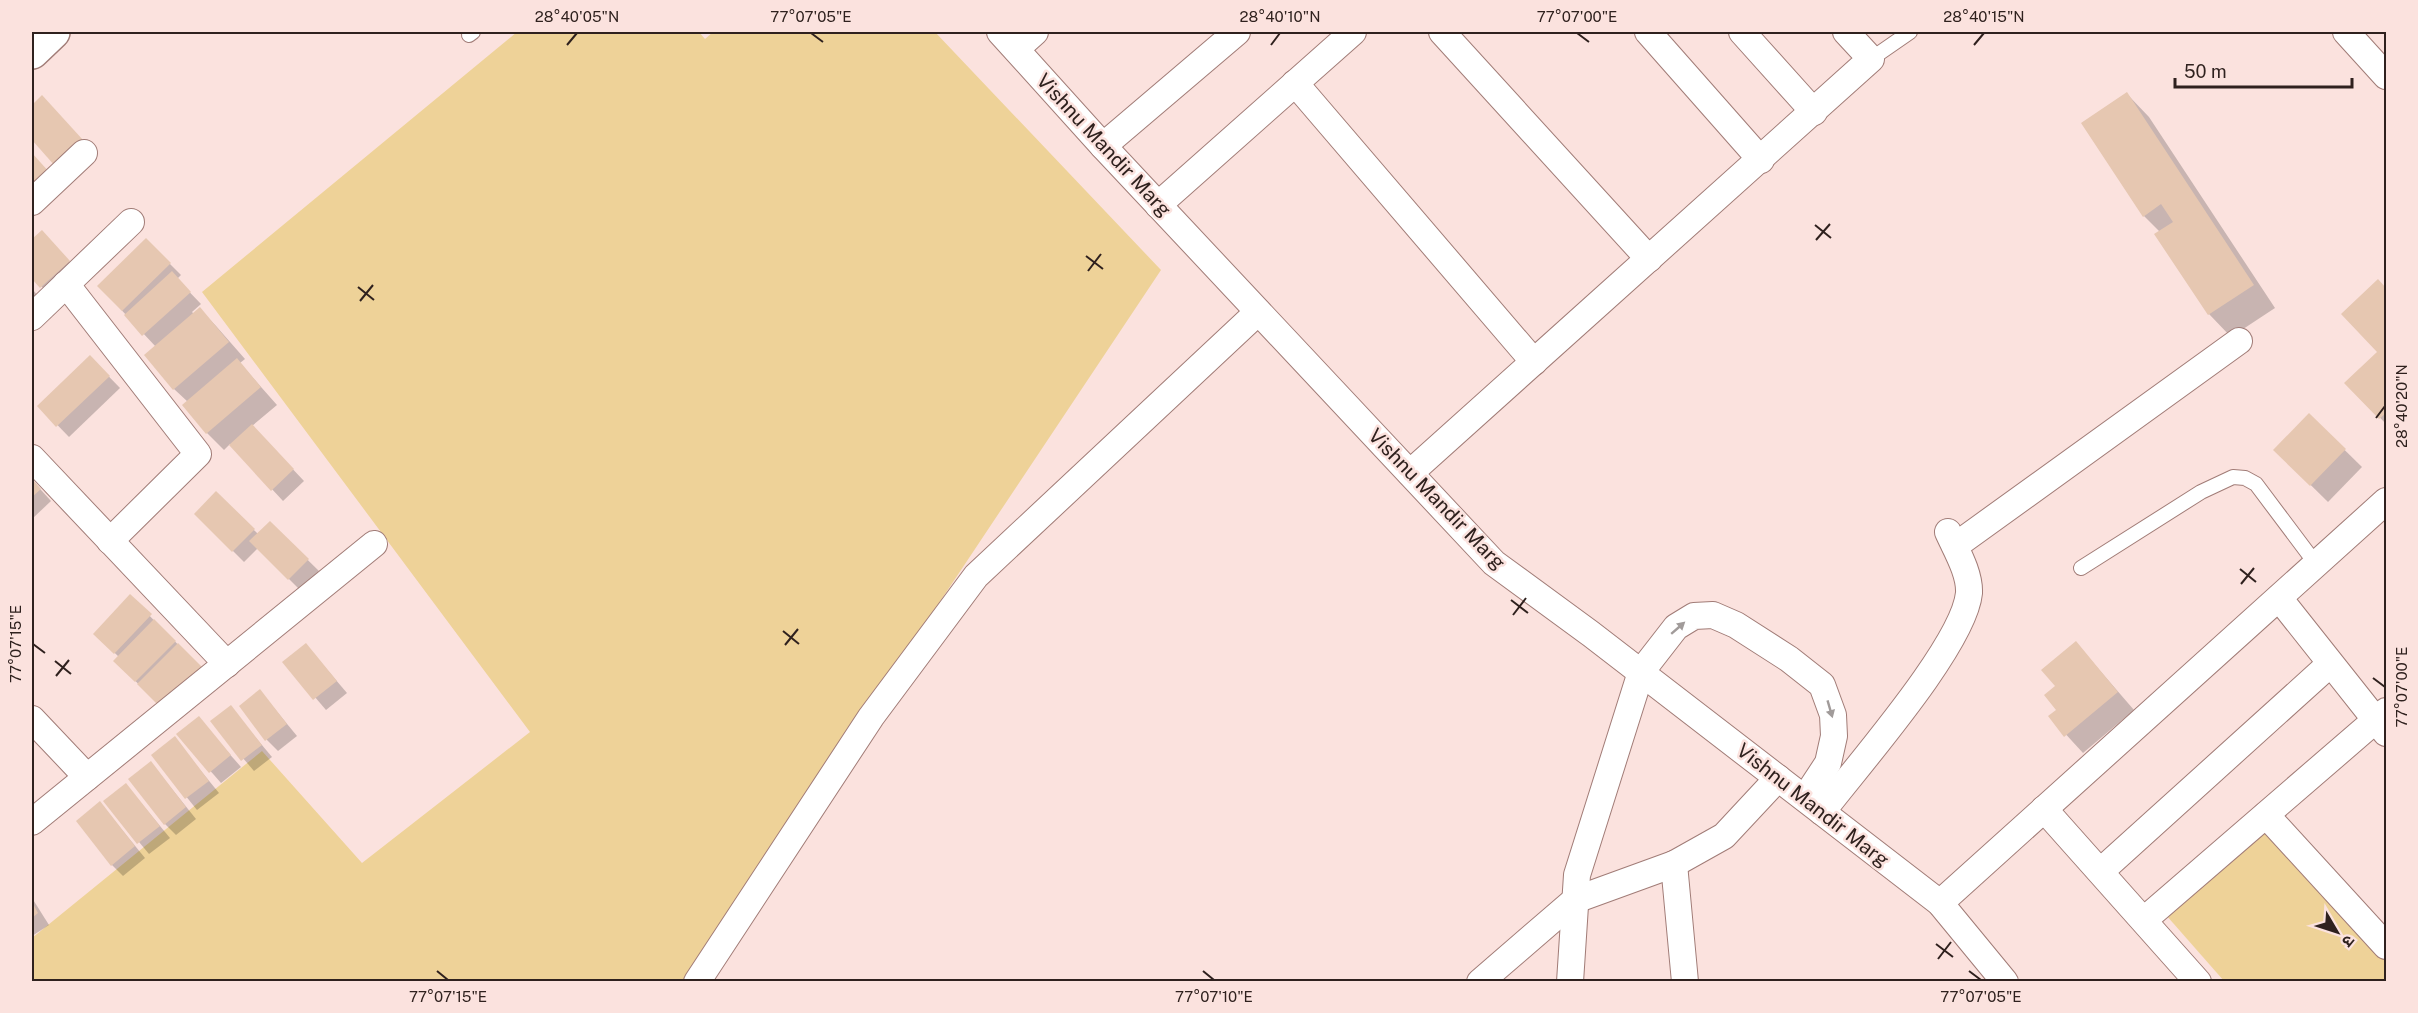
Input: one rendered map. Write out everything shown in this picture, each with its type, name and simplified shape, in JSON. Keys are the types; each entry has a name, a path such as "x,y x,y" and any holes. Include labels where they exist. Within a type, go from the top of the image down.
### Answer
{"street":[{"path":"1008,40 1035,32"},
{"path":"1103,146 1237,32"},
{"path":"1158,205 1353,32"},
{"path":"1442,32 1649,259"},
{"path":"1648,32 1761,160"},
{"path":"1742,32 1814,111"},
{"path":"1410,473 1871,59 1846,32"},
{"path":"2346,32 2386,76"},
{"name":"Vishnu Mandir Marg","path":"1008,40 1103,146 1494,562 1641,672 1940,903 2005,981"},
{"path":"1295,83 1534,362"},
{"path":"32,202 84,153"},
{"path":"32,317 131,222"},
{"path":"66,284 198,454 110,541"},
{"path":"698,981 871,717 976,576 1258,312"},
{"path":"1813,805 1926,677 1962,618 1969,592 1966,574 1952,539 2239,341"},
{"path":"32,458 226,664"},
{"path":"1940,903 2386,501"},
{"path":"32,822 374,544"},
{"path":"2144,920 2266,815 2383,722 2330,664 2279,598"},
{"path":"1570,981 1577,875 1641,672 1676,627 1694,616 1713,615 1736,625 1789,659 1822,685 1833,715 1834,736 1828,763 1813,805"},
{"path":"2101,871 2330,664"},
{"path":"32,719 87,777"},
{"path":"1479,981 1575,900 1674,864 1724,836 1778,778"},
{"path":"2044,809 2198,981"},
{"path":"2266,815 2386,946"},
{"path":"1674,864 1684,981"}],"lane":[{"path":"1871,59 1910,32"},
{"path":"2080,568 2201,492 2233,477 2245,477 2256,484 2316,564"}],"shaded area":[{"path":"517,32 699,32 705,39 713,32 935,32 1161,270 687,981 32,982 32,938 262,751 362,863 530,732 202,292"},
{"path":"2276,820 2386,949 2386,981 2224,981 2166,915"}],"building":[{"path":"2127,92 2254,285 2208,315 2154,234 2173,222 2161,204 2143,217 2081,123"},
{"path":"42,95 83,140 55,166 32,140 32,105"},
{"path":"32,153 50,173 32,189"},
{"path":"42,230 70,261 40,288 32,279 32,239"},
{"path":"146,238 171,263 122,311 97,286"},
{"path":"172,271 191,292 142,336 124,315"},
{"path":"2378,279 2386,288 2386,413 2379,419 2344,383 2377,352 2341,314"},
{"path":"200,307 229,342 173,390 144,355"},
{"path":"90,355 110,376 56,427 37,406"},
{"path":"237,358 261,387 206,434 182,405"},
{"path":"2309,413 2346,449 2310,486 2273,450"},
{"path":"252,424 294,469 271,491 229,445"},
{"path":"32,479 41,489 32,497"},
{"path":"216,491 255,529 232,552 194,514"},
{"path":"270,521 309,559 288,580 249,541"},
{"path":"130,594 152,614 114,654 93,634"},
{"path":"154,619 176,641 135,682 113,661"},
{"path":"2076,641 2118,692 2064,737 2048,716 2056,710 2044,695 2055,686 2041,670"},
{"path":"178,643 204,669 163,710 137,684"},
{"path":"306,643 337,681 313,700 282,662"},
{"path":"260,689 287,724 265,741 239,706"},
{"path":"231,705 262,745 241,761 210,721"},
{"path":"199,716 231,755 209,773 176,734"},
{"path":"175,736 209,781 185,799 151,755"},
{"path":"151,761 186,807 164,825 128,779"},
{"path":"126,783 160,826 137,844 103,801"},
{"path":"100,801 135,846 111,866 76,821"},
{"path":"32,902 38,913 32,918"}]}
